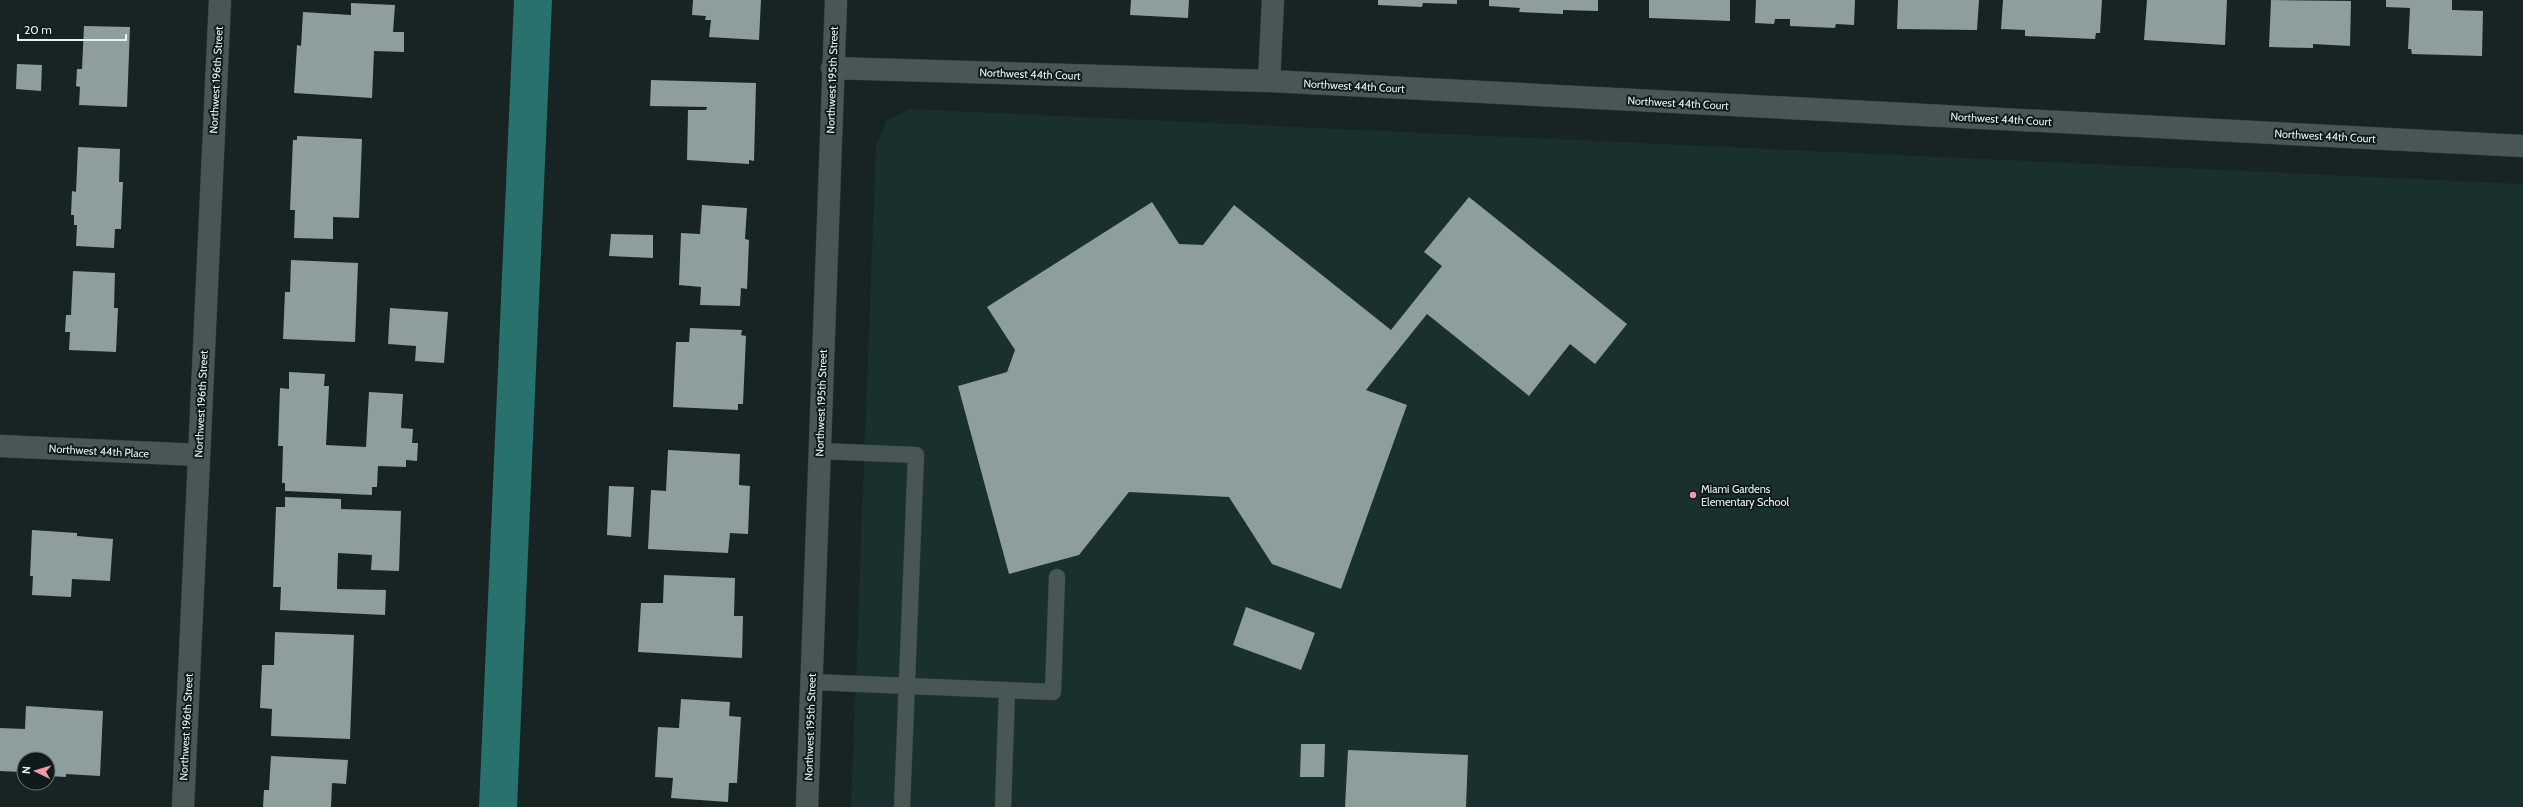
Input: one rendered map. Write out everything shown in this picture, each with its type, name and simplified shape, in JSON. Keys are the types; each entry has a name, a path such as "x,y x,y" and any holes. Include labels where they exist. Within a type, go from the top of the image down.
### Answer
{"street":[{"name":"Northwest 196th Street","path":"182,807 220,0"},
{"name":"Northwest 195th Street","path":"807,807 832,68 836,0"},
{"path":"1269,81 1273,0"},
{"name":"Northwest 44th Court","path":"832,68 1269,81 2523,146"},
{"name":"Northwest 44th Place","path":"0,446 199,455"}],"lane":[{"path":"820,451 916,456 902,807"},
{"path":"812,682 1053,692 1057,577"},
{"path":"1003,807 1007,690"}],"shaded area":[{"name":"Miami Gardens Elementary School","path":"909,109 2523,184 2523,807 851,807 876,147 886,121"}],"building":[{"path":"693,0 761,0 759,40 709,37 711,20 705,20 706,16 692,15"},
{"path":"1131,0 1189,0 1188,18 1130,15"},
{"path":"1378,0 1457,0 1457,4 1423,3 1422,7 1378,5"},
{"path":"1489,0 1598,0 1598,11 1563,10 1563,14 1519,12 1520,8 1489,6"},
{"path":"1649,0 1730,0 1730,21 1649,18"},
{"path":"1756,0 1855,0 1854,25 1836,24 1835,28 1790,26 1790,19 1775,19 1774,24 1755,23"},
{"path":"1898,0 1979,0 1977,30 1897,29"},
{"path":"2003,0 2102,0 2100,33 2096,33 2095,39 2025,36 2025,30 2001,29"},
{"path":"2147,0 2227,0 2225,45 2144,40"},
{"path":"2271,0 2351,1 2350,46 2313,44 2313,48 2269,47"},
{"path":"2386,0 2452,0 2452,10 2483,11 2482,56 2412,54 2411,49 2408,49 2410,8 2386,7"},
{"path":"351,3 395,5 393,32 404,32 404,52 374,51 372,98 294,93 297,45 301,46 303,12 351,15"},
{"path":"84,26 130,27 127,107 79,105 80,87 76,86 77,69 82,69"},
{"path":"17,64 42,65 41,91 16,89"},
{"path":"651,80 756,83 754,161 749,160 749,164 687,160 688,110 706,110 707,107 650,106"},
{"path":"297,136 362,139 359,218 333,217 333,239 294,238 295,210 290,210 293,140 297,140"},
{"path":"78,147 120,149 119,182 123,182 121,229 115,229 114,248 76,246 77,225 74,225 74,215 71,215 72,191 76,192"},
{"path":"1469,197 1627,324 1595,364 1570,344 1529,396 1427,314 1366,390 1407,405 1341,589 1272,564 1229,497 1129,492 1079,555 1009,574 958,386 1007,372 1015,350 987,307 1152,202 1179,244 1203,245 1234,205 1391,330 1442,266 1424,252"},
{"path":"702,205 747,208 745,239 749,240 747,289 741,288 740,306 700,305 701,287 679,285 681,233 700,234"},
{"path":"611,234 653,235 653,258 609,256"},
{"path":"291,260 358,263 355,342 283,339 285,292 290,292"},
{"path":"73,271 115,273 114,308 118,308 116,352 69,350 70,332 65,332 66,315 71,315"},
{"path":"390,308 448,312 444,363 415,361 416,346 388,344"},
{"path":"690,328 742,330 741,335 746,336 743,404 738,404 738,410 673,407 676,342 689,342"},
{"path":"289,372 325,374 324,386 329,386 326,445 366,447 369,392 403,394 401,428 413,429 412,443 418,443 417,461 406,460 406,467 378,466 377,487 372,487 372,495 285,491 285,483 282,483 283,446 278,446 280,388 289,389"},
{"path":"668,450 740,454 739,485 750,486 748,534 730,533 728,553 648,549 651,490 666,491"},
{"path":"609,486 634,487 631,537 607,535"},
{"path":"285,497 341,499 341,509 401,511 399,571 371,570 372,555 338,553 337,589 386,590 385,615 280,610 281,587 273,587 276,507 285,507"},
{"path":"32,530 77,533 77,536 113,539 110,581 72,579 71,597 32,595 33,576 30,576"},
{"path":"664,575 735,578 734,616 743,616 742,658 638,652 641,603 663,603"},
{"path":"1246,607 1315,633 1301,670 1233,645"},
{"path":"275,632 354,635 350,739 271,736 272,709 260,708 262,665 274,665"},
{"path":"681,699 730,702 729,716 741,717 737,783 729,783 728,802 671,798 673,778 655,777 658,727 679,728"},
{"path":"26,706 103,711 100,776 66,774 66,777 56,776 56,751 16,751 16,772 0,771 0,728 25,729"},
{"path":"1301,744 1325,744 1324,777 1300,777"},
{"path":"1348,750 1468,755 1466,807 1345,807"},
{"path":"271,756 348,760 346,784 332,783 331,807 263,807 264,790 269,790"}],"waterway":[{"path":"498,807 533,0"}],"place":[{"name":"Miami Gardens Elementary School","path":"1693,495"}]}
